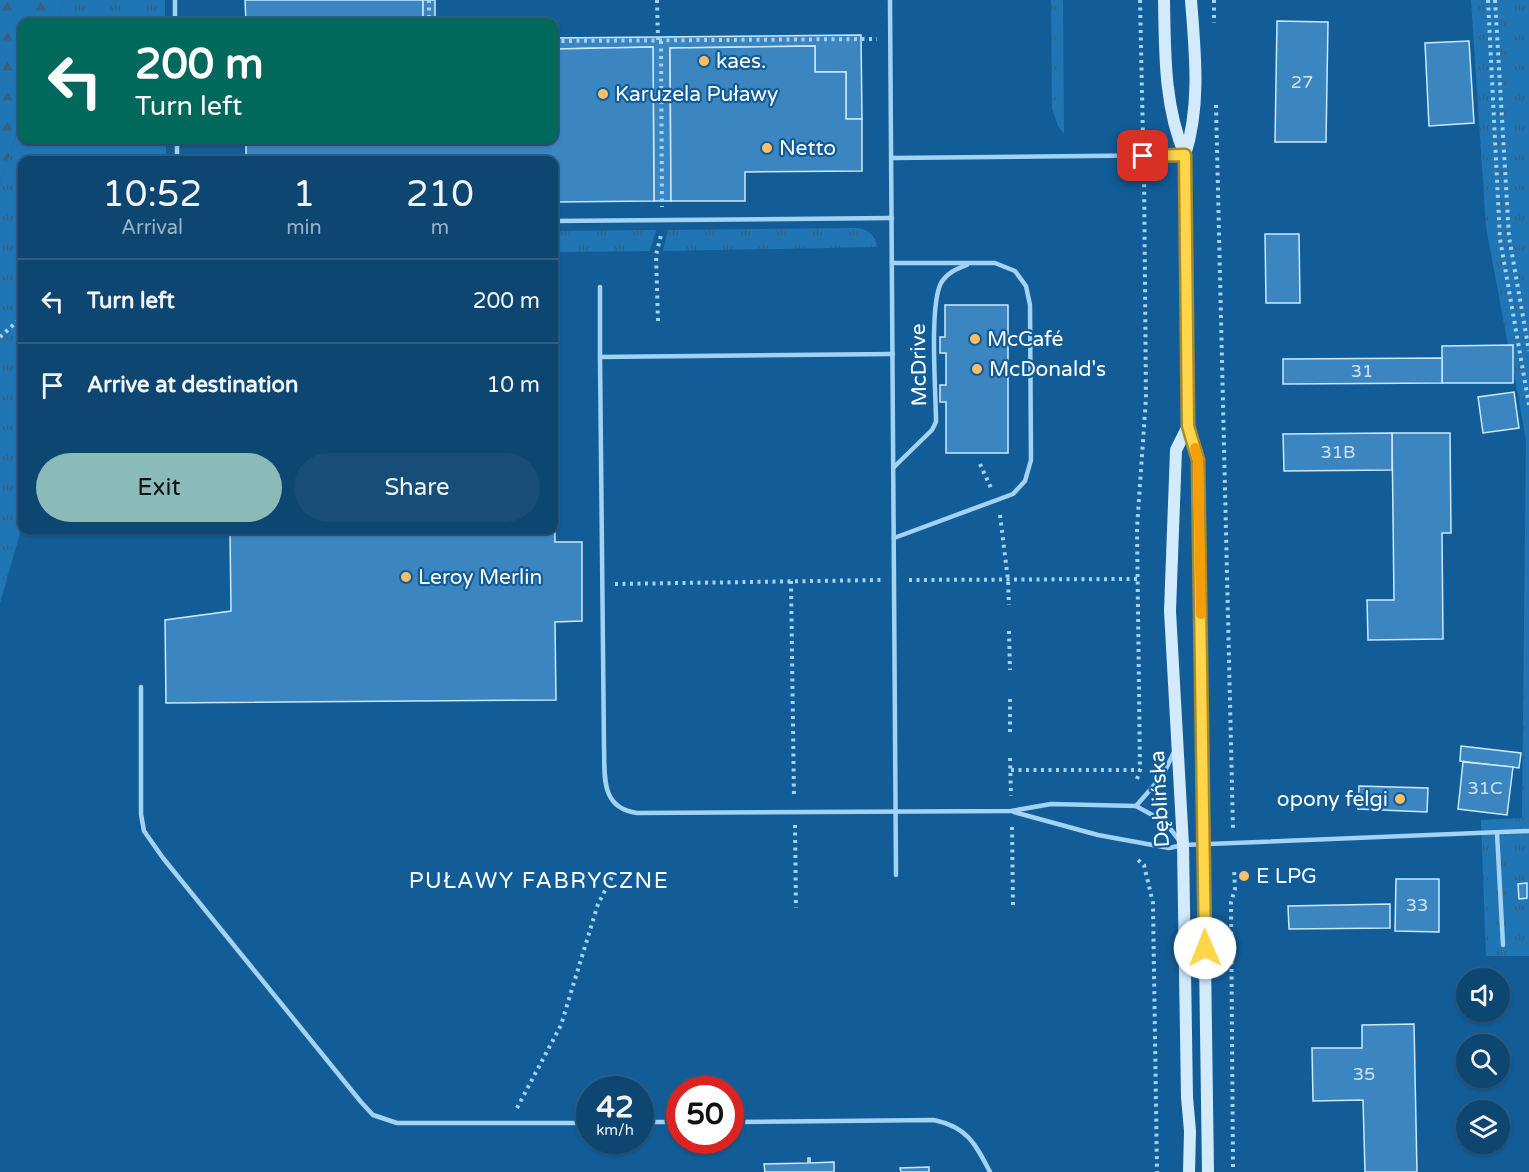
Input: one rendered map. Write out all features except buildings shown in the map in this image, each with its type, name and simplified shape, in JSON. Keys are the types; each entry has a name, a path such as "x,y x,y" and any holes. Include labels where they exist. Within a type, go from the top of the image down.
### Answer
{"main road":[{"name":"Dęblińska","path":"1164,0 1170,112 1185,155"},
{"name":"Dęblińska","path":"1191,0 1195,44 1195,111 1185,155 1188,426 1198,460 1208,1172"},
{"name":"Dęblińska","path":"1188,426 1176,450 1170,611 1183,845 1189,1172"}],"lane":[{"path":"175,0 176,18"},
{"path":"890,0 896,875"},
{"path":"892,158 1185,155"},
{"path":"558,221 892,218"},
{"path":"892,263 995,263 1015,271 1026,286 1030,305 1031,460 1025,481 1013,494 894,538"},
{"name":"McDrive","path":"893,468 932,429 936,422 935,304 941,284 952,270 972,263"},
{"path":"600,287 605,768 606,789 609,797 620,808 638,813 1011,811 1052,804 1136,806 1166,822 1183,845"},
{"path":"600,357 893,354"},
{"path":"141,687 141,814 144,831 163,858 361,1102 373,1114 397,1123 576,1123"},
{"path":"1136,806 1163,775 1177,746"},
{"path":"1011,811 1098,834 1169,848 1183,845 1529,831"},
{"path":"1497,833 1503,945"},
{"path":"744,1122 942,1122 963,1130 982,1156 990,1172"}],"path":[{"path":"429,0 429,18"},
{"path":"657,0 663,230 656,255 658,321"},
{"path":"1135,788 1140,770 1137,528 1146,398 1140,0"},
{"path":"1214,0 1214,24"},
{"path":"1488,0 1500,239 1529,405"},
{"path":"1495,0 1509,237 1529,351"},
{"path":"558,41 890,39"},
{"path":"1215,94 1233,830"},
{"path":"0,337 18,321"},
{"path":"980,464 1000,516 1009,605"},
{"path":"603,585 791,581 1137,579"},
{"path":"791,581 796,908"},
{"path":"1009,631 1010,670"},
{"path":"1010,696 1010,732"},
{"path":"1010,758 1011,796"},
{"path":"1011,770 1140,770"},
{"path":"1012,826 1013,906"},
{"path":"1138,860 1144,865 1153,903 1157,1172"},
{"path":"1233,1167 1231,902 1235,888 1234,869"},
{"path":"490,1124 519,1107 561,1025 598,904 612,877"}],"green space":[{"path":"0,0 64,0 58,18 18,18 18,130 0,182"},
{"path":"64,0 165,0 165,18 58,18"},
{"path":"1051,0 1063,0 1064,134 1058,126 1052,108"},
{"path":"1471,0 1529,0 1529,956 1486,956 1481,820 1522,818 1526,440 1514,373 1513,345 1508,345 1486,227"},
{"path":"18,130 18,144 166,144 166,156 18,156 20,534 0,603 0,182"},
{"path":"857,228 870,233 877,247 663,251 668,230"},
{"path":"656,230 650,251 558,252 558,231"}],"slow traffic":[{"path":"1195,448 1198,460 1201,614"}],"place":[{"name":"kaes.","path":"704,61"},
{"name":"Karuzela Puławy","path":"603,94"},
{"name":"Netto","path":"767,148"},
{"name":"McCafé","path":"975,339"},
{"name":"McDonald's","path":"977,369"},
{"name":"Leroy Merlin","path":"406,577"},
{"name":"opony felgi","path":"1400,799"},
{"name":"E LPG","path":"1244,876"}],"district":[{"name":"PUŁAWY FABRYCZNE","path":"539,881"}],"route":[{"path":"1143,156 1185,155 1188,426 1198,460 1205,948"}]}
